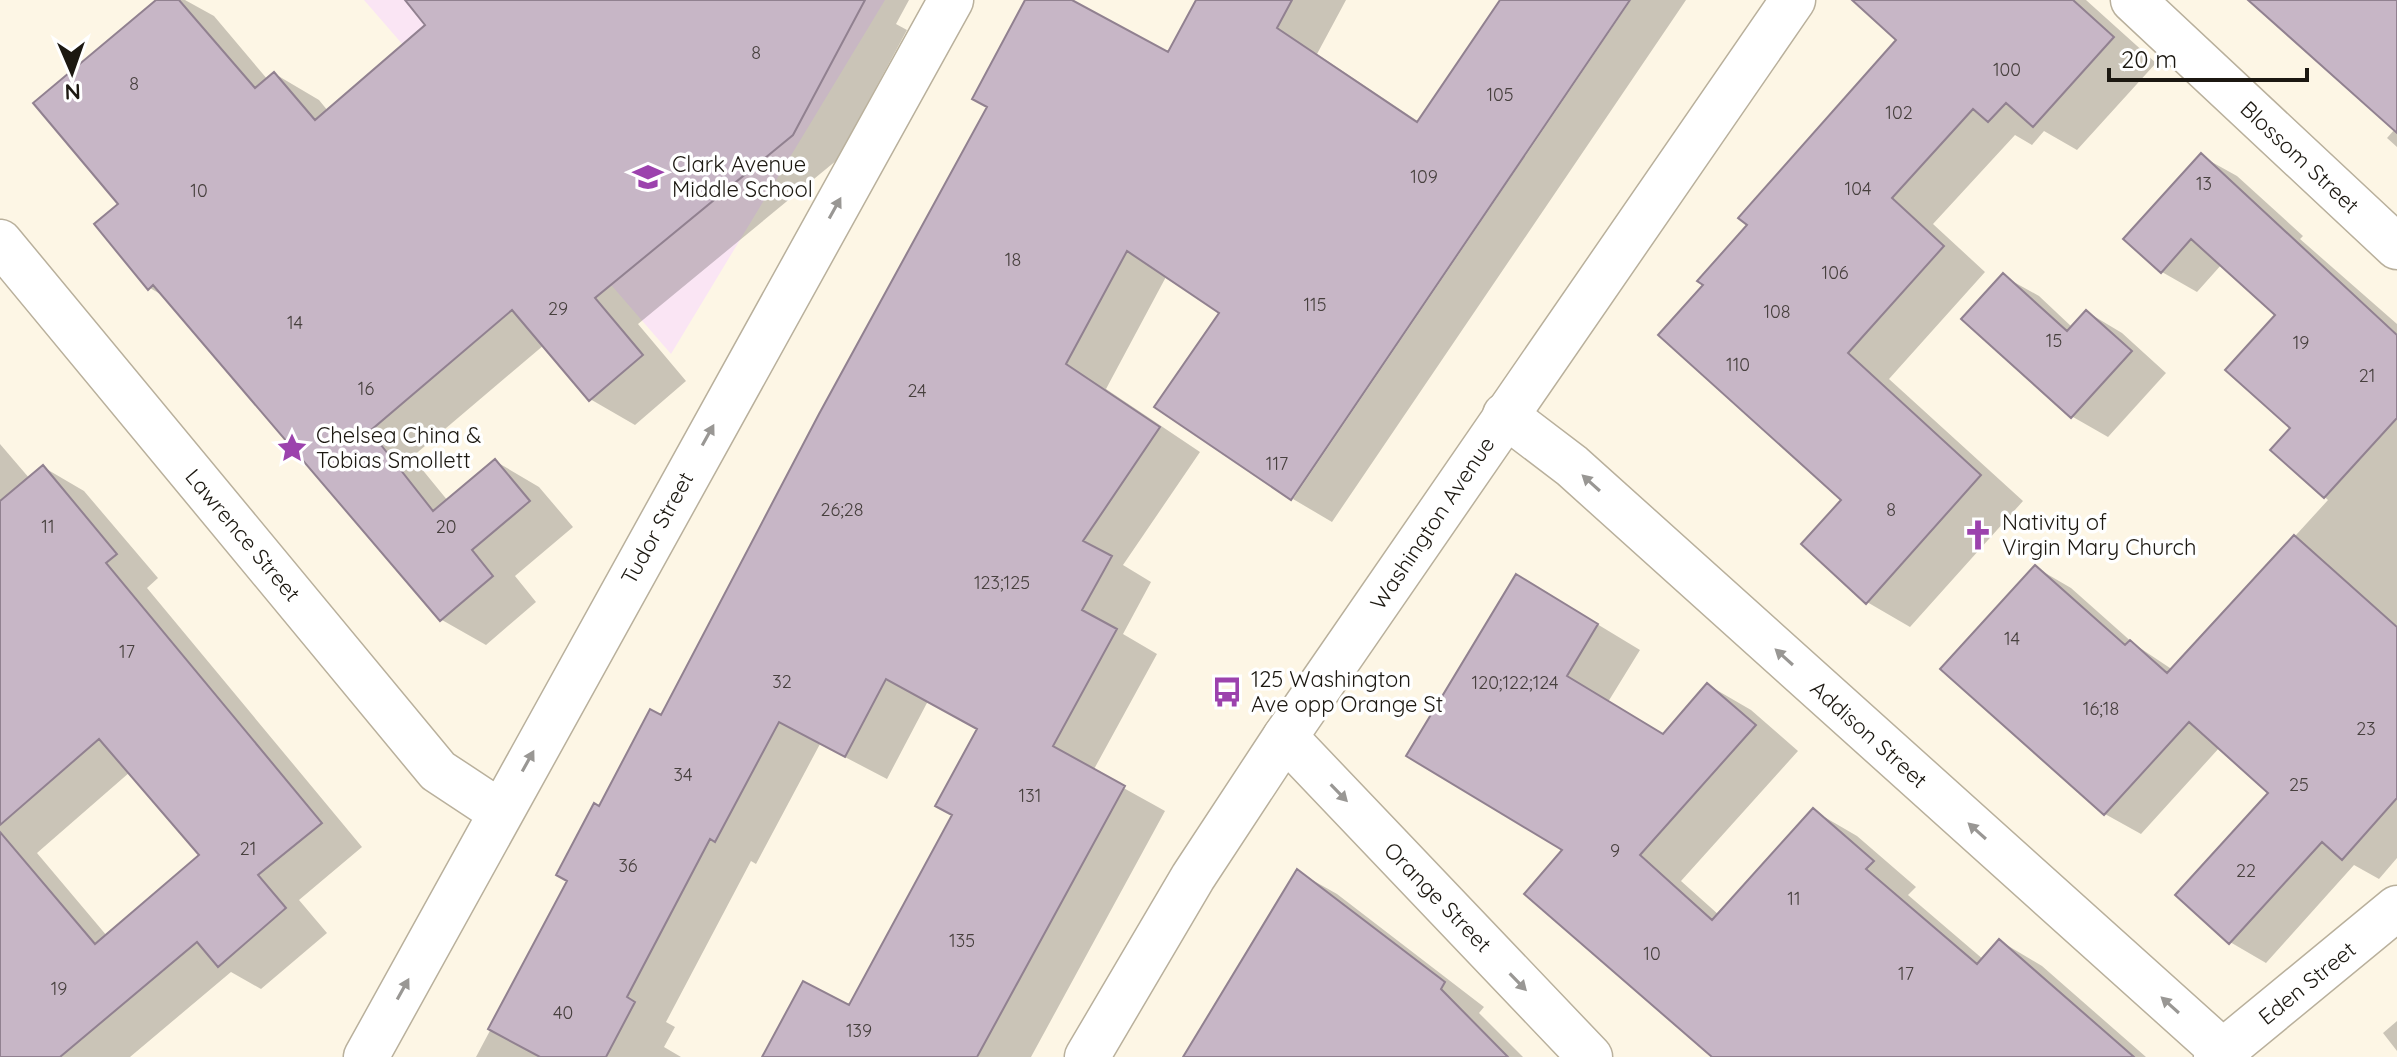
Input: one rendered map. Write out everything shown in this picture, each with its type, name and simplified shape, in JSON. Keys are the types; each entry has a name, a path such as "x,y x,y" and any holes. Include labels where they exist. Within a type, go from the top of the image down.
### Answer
{"street":[{"name":"Tudor Street","path":"366,1057 951,0"},
{"name":"Washington Avenue","path":"1087,1057 1193,877 1285,737 1793,0"},
{"name":"Blossom Street","path":"2133,0 2397,247"},
{"name":"Lawrence Street","path":"0,242 438,771 500,812"},
{"name":"Addison Street","path":"1505,415 1572,466 2222,1055"},
{"name":"Orange Street","path":"1285,737 1590,1057"},
{"name":"Eden Street","path":"2222,1055 2397,908"}],"shaded area":[{"name":"Clark Avenue Middle School","path":"364,0 885,0 671,354"}],"building":[{"path":"156,0 179,0 255,88 274,72 315,120 425,25 405,0 865,0 793,135 595,298 643,355 589,401 512,310 370,431 433,511 495,459 530,501 472,550 493,576 440,621 153,285 148,290 94,224 118,204 33,103"},
{"path":"1025,0 1072,0 1168,52 1196,0 1292,0 1277,28 1417,122 1500,0 1630,0 1291,500 1154,407 1219,313 1127,251 1066,364 1160,427 1083,541 1112,556 1082,610 1117,629 1053,746 1125,786 977,1057 762,1057 803,981 849,1005 952,815 935,806 977,729 886,679 845,757 779,722 715,842 710,839 627,997 635,1002 606,1057 540,1057 488,1029 567,881 556,875 594,803 599,806 650,709 661,715 819,414 987,107 972,99"},
{"path":"1852,0 2073,0 2114,37 2033,127 2006,103 1988,122 1973,109 1892,198 1944,246 1848,353 1981,475 1866,604 1801,544 1841,500 1658,335 1703,285 1697,281 1747,225 1738,218 1896,40"},
{"path":"2248,0 2397,0 2397,133"},
{"path":"2201,153 2397,335 2397,418 2324,498 2270,450 2290,428 2225,370 2275,315 2191,239 2161,273 2123,239"},
{"path":"2003,273 2067,331 2086,310 2132,351 2071,418 1961,319"},
{"path":"43,465 117,554 106,563 322,823 258,875 286,908 218,967 197,942 60,1057 0,1057 0,832 95,944 199,855 99,739 0,825 0,501"},
{"path":"2294,535 2397,627 2397,798 2342,860 2322,842 2229,944 2175,895 2268,793 2189,722 2104,815 1940,669 2035,565 2125,645 2130,640 2167,673"},
{"path":"1516,574 1598,624 1567,676 1663,734 1707,683 1756,725 1640,855 1712,920 1813,808 1874,861 1866,869 1977,964 1999,939 2134,1057 1712,1057 1524,894 1562,850 1406,756"},
{"path":"1297,869 1445,982 1441,989 1508,1057 1183,1057"}],"place":[{"name":"Clark Avenue Middle School","path":"648,177"},
{"name":"Chelsea China & Tobias Smollett","path":"292,448"},
{"name":"Nativity of Virgin Mary Church","path":"1978,535"},
{"name":"125 Washington Ave opp Orange St","path":"1227,692"}]}
